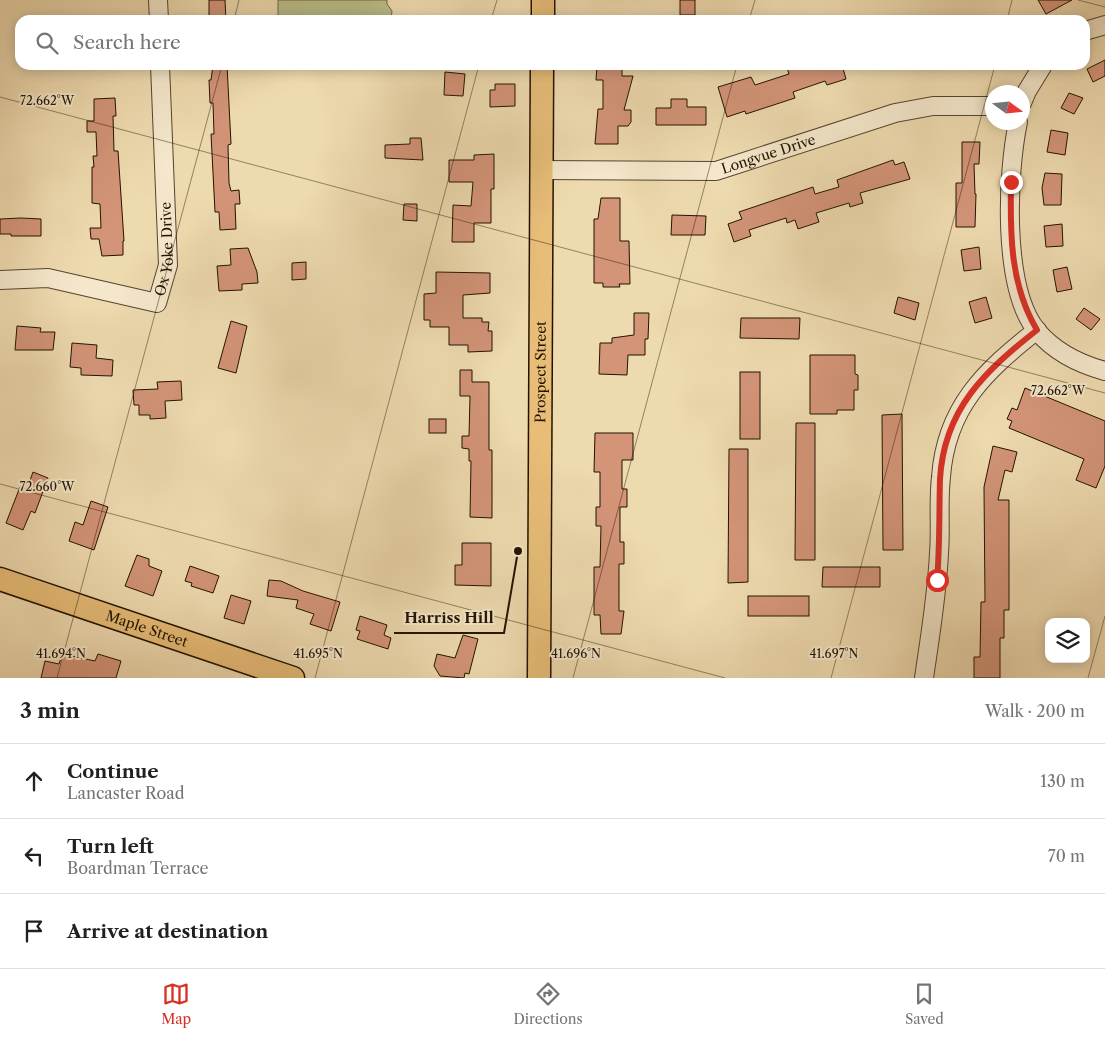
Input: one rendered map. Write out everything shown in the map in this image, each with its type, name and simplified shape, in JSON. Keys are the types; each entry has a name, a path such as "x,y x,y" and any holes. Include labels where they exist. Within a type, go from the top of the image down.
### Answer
{"main road":[{"path":"542,15 543,0"},
{"name":"Prospect Street","path":"539,678 542,70"},
{"name":"Maple Street","path":"0,579 293,678"}],"street":[{"path":"158,0 159,15"},
{"path":"1090,30 1105,25"},
{"name":"Ox Yoke Drive","path":"0,280 48,278 157,303 168,265 160,70"},
{"path":"1030,86 1040,70"},
{"name":"Longvue Drive","path":"540,170 716,171 895,113 933,106 985,106"},
{"path":"1017,130 1011,182 1013,256 1021,299 1037,330 1057,350 1072,359 1105,371"},
{"path":"924,678 939,564 942,463 952,427 968,396 980,380 1009,352 1037,330"}],"green space":[{"path":"278,0 387,0 387,4 392,11 392,15 278,15"}],"building":[{"path":"209,0 225,0 226,15 209,15"},
{"path":"680,0 695,0 695,15 680,15"},
{"path":"1038,0 1072,0 1046,14"},
{"path":"1105,60 1105,76 1093,82 1087,70 1090,70 1090,68"},
{"path":"212,70 227,70 231,144 228,145 229,183 231,191 239,190 240,204 235,204 236,229 220,230 219,212 215,212 211,134 214,134 213,103 210,103 209,80 211,80"},
{"path":"597,70 622,70 622,76 633,76 624,110 631,110 631,122 628,126 618,126 618,144 595,144 598,109 603,109 603,80 596,80"},
{"path":"788,70 843,70 846,79 827,85 825,81 793,92 795,98 746,114 745,111 727,117 718,87 751,77 755,85 789,74"},
{"path":"445,72 465,74 463,96 444,95"},
{"path":"495,84 515,84 515,106 490,107 490,90 495,90"},
{"path":"1069,93 1083,98 1074,114 1061,108"},
{"path":"115,98 116,116 113,116 114,151 118,151 124,241 123,255 102,256 99,239 91,239 90,228 101,228 100,204 92,203 93,156 97,156 96,132 87,132 87,121 94,121 94,99"},
{"path":"671,99 687,99 687,107 706,107 706,125 656,125 656,108 671,108"},
{"path":"1051,130 1068,133 1065,155 1047,152"},
{"path":"410,138 421,138 423,160 385,158 385,145 410,144"},
{"path":"962,142 980,142 979,164 974,164 976,194 975,227 956,227 956,183 962,183"},
{"path":"494,154 494,189 491,189 491,223 474,223 474,242 452,242 453,205 471,206 473,182 449,182 449,160 474,160 474,155"},
{"path":"893,160 895,165 904,162 910,179 860,193 863,203 850,207 849,203 816,213 819,222 798,229 795,220 787,223 786,218 749,230 751,236 734,242 728,224 742,219 739,212 813,187 815,194 839,187 837,180"},
{"path":"1045,173 1062,174 1061,205 1044,205 1042,188"},
{"path":"601,198 620,198 620,241 629,241 630,284 619,284 620,287 603,287 603,283 594,283 594,219 598,219"},
{"path":"404,204 417,204 417,221 403,220"},
{"path":"672,215 706,216 705,235 671,235"},
{"path":"0,219 41,219 41,236 0,234"},
{"path":"1062,224 1063,246 1046,247 1044,226"},
{"path":"979,247 981,269 964,271 961,250"},
{"path":"248,248 257,272 258,283 242,284 242,290 219,291 217,266 231,265 230,249"},
{"path":"306,262 306,279 292,280 292,263"},
{"path":"1067,267 1072,289 1057,292 1053,270"},
{"path":"436,272 490,273 490,293 463,295 463,318 482,318 482,322 489,322 488,331 492,331 492,351 468,352 468,345 449,345 449,327 430,327 430,320 424,320 424,294 436,293"},
{"path":"898,297 919,303 915,320 894,313"},
{"path":"986,297 992,318 975,323 969,302"},
{"path":"1084,308 1100,319 1091,330 1076,319"},
{"path":"634,313 649,313 648,339 645,339 645,355 628,355 627,375 599,374 600,343 612,343 612,338 634,335"},
{"path":"741,318 800,318 799,339 740,338"},
{"path":"231,321 247,326 236,373 218,368"},
{"path":"17,326 41,328 40,332 55,332 53,350 15,350"},
{"path":"72,343 97,345 96,358 113,360 112,376 81,375 81,368 70,367"},
{"path":"810,355 855,355 855,374 858,375 858,390 854,390 854,410 837,410 837,414 810,414"},
{"path":"460,370 472,370 472,382 489,382 492,518 470,517 471,461 469,461 469,449 462,448 462,436 469,436 470,396 460,396"},
{"path":"740,372 760,372 760,439 740,439"},
{"path":"181,381 182,400 165,401 166,418 150,419 150,415 139,415 139,405 134,405 133,390 158,389 157,382"},
{"path":"1025,388 1105,421 1105,466 1096,488 1076,480 1084,459 1009,428 1012,421 1007,419 1012,408 1017,410"},
{"path":"902,414 903,550 883,550 882,415"},
{"path":"429,419 446,419 446,433 429,433"},
{"path":"796,423 815,423 815,560 795,560"},
{"path":"595,433 633,433 633,460 622,460 622,489 627,489 627,507 620,507 620,542 624,542 624,564 619,564 619,611 624,611 621,634 601,634 600,615 594,615 594,567 600,567 601,526 596,526 596,507 600,507 600,472 594,472"},
{"path":"993,446 1017,452 1012,472 1005,470 998,500 1009,500 1009,610 1004,610 1004,638 1000,638 1000,678 974,678 974,657 980,657 981,602 985,602 984,487"},
{"path":"729,449 748,449 748,582 728,583"},
{"path":"33,472 48,478 35,513 31,511 23,530 6,523 20,487 27,489"},
{"path":"91,501 108,507 94,550 69,541 75,522 83,525"},
{"path":"462,543 491,543 491,586 455,585 455,565 462,565"},
{"path":"137,555 149,559 149,566 162,571 153,596 125,586"},
{"path":"190,566 219,576 213,593 191,586 192,583 185,581"},
{"path":"823,567 880,567 880,587 822,587"},
{"path":"269,580 281,581 303,591 340,602 331,631 310,624 314,614 296,608 298,600 267,596"},
{"path":"231,595 251,601 244,624 224,618"},
{"path":"748,596 809,596 809,616 748,616"},
{"path":"360,616 387,625 384,635 391,638 388,649 357,639 360,631 356,630"},
{"path":"463,635 478,639 469,674 465,673 464,678 440,676 434,666 437,654 455,658"},
{"path":"62,654 95,661 98,654 121,661 116,678 41,678 45,661 59,664"}],"place":[{"name":"Harriss Hill","path":"518,551"}],"route":[{"path":"937,580 942,463 946,444 958,411 980,380 993,366 1037,330 1028,316 1021,299 1016,278 1010,209 1011,182"}]}
